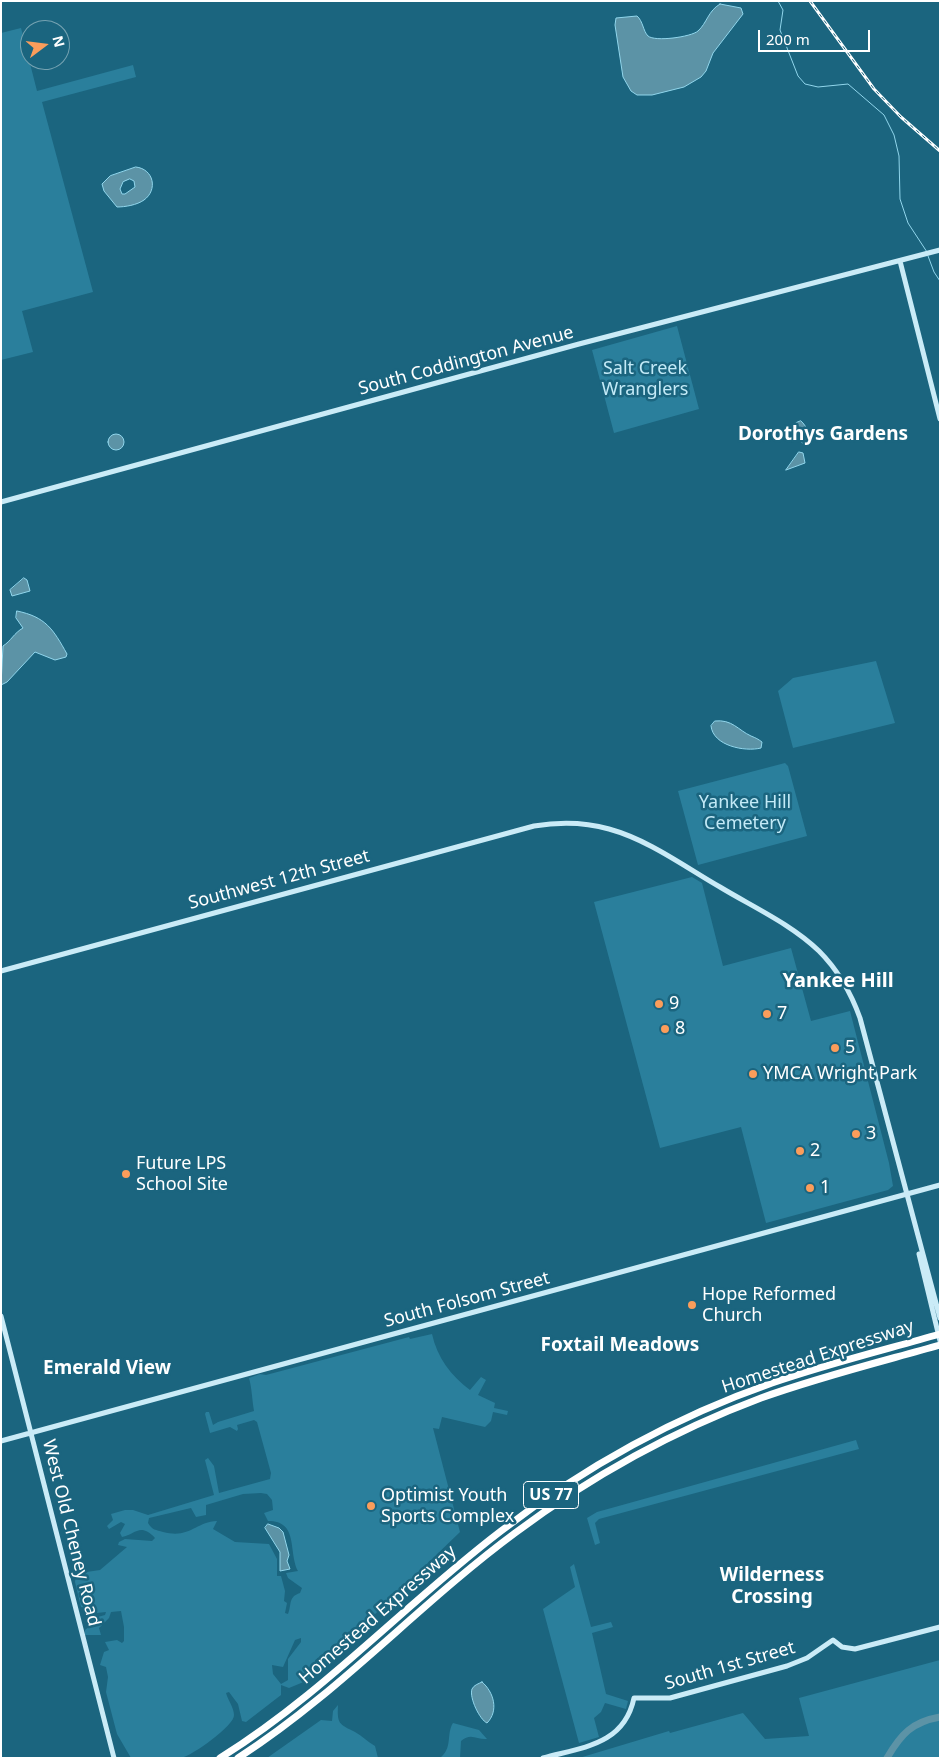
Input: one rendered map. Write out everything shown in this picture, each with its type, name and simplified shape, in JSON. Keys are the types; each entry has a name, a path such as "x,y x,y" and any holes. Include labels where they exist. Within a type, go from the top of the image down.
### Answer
{"highway":[{"name":"Homestead Expressway","path":"220,1758 277,1719 320,1686 500,1531 549,1496 603,1462 687,1418 771,1384 939,1337"},
{"name":"Homestead Expressway","path":"238,1758 283,1727 332,1688 494,1549 595,1479 656,1444 738,1407 822,1378 940,1345"}],"street":[{"name":"South Coddington Avenue","path":"1,502 579,344 938,251"},
{"path":"900,261 940,419"},
{"name":"Southwest 12th Street","path":"1,971 534,826 564,823 600,827 642,842 788,927 824,956 845,984 857,1009 906,1194"},
{"name":"South Folsom Street","path":"1,1441 940,1185"},
{"path":"906,1194 940,1318"},
{"path":"906,1194 939,1337"},
{"name":"West Old Cheney Road","path":"1,1316 32,1433 73,1604 114,1758"},
{"name":"South 1st Street","path":"543,1758 606,1740 625,1723 634,1698 670,1698 787,1666 808,1658 833,1640 842,1647 855,1650 940,1627"}],"green space":[{"path":"20,28 20,70 32,70 37,91 133,65 136,77 42,102 93,292 22,311 33,352 1,360 1,33"},
{"name":"Salt Creek Wranglers","path":"677,326 699,409 614,433 592,350"},
{"path":"876,661 895,723 793,748 778,691 793,678"},
{"name":"Yankee Hill Cemetery","path":"785,763 788,766 807,836 698,865 678,791"},
{"name":"YMCA Wright Park","path":"692,877 702,883 723,966 791,948 811,1021 850,1011 889,1163 893,1186 888,1190 766,1223 741,1127 660,1148 594,902"},
{"path":"432,1334 441,1358 457,1379 470,1390 481,1377 486,1380 478,1395 495,1403 494,1408 508,1411 507,1415 493,1412 491,1421 485,1427 442,1417 439,1429 433,1428 460,1532 343,1645 329,1657 328,1654 315,1660 315,1671 306,1681 289,1688 281,1685 281,1695 246,1722 242,1721 238,1704 229,1692 226,1693 234,1712 232,1720 228,1726 203,1746 181,1758 131,1758 117,1734 106,1692 108,1677 106,1667 100,1665 104,1652 109,1650 105,1642 117,1640 122,1643 124,1641 121,1611 111,1612 109,1618 99,1628 101,1635 85,1635 85,1630 90,1626 94,1618 105,1615 106,1612 87,1614 89,1609 81,1607 75,1582 76,1575 100,1570 127,1547 118,1545 119,1542 125,1539 152,1541 155,1538 150,1533 141,1530 122,1537 120,1533 125,1524 121,1522 109,1529 107,1526 113,1520 111,1514 133,1510 148,1515 214,1495 205,1460 208,1458 214,1466 219,1493 270,1479 271,1473 257,1422 254,1420 237,1425 237,1431 230,1427 210,1433 206,1412 209,1412 213,1425 254,1411 249,1378 260,1374 266,1375 409,1337 410,1339","holes":["243,1494 267,1494 272,1500 273,1510 264,1513 268,1521 278,1522 284,1526 291,1538 298,1571 286,1573 288,1578 302,1588 300,1593 292,1599 288,1614 285,1613 287,1603 284,1601 285,1591 281,1576 277,1576 277,1559 269,1544 235,1542 213,1529 217,1521 203,1524 186,1532 172,1534 156,1530 148,1523 149,1518 191,1508 196,1517 206,1515 206,1505","301,1638 301,1642 288,1659 288,1680 281,1684 273,1674 272,1665 283,1667 295,1640"]},
{"path":"856,1440 859,1449 599,1519 595,1523 600,1543 595,1545 587,1518 597,1512"},
{"path":"574,1564 591,1627 611,1622 613,1627 592,1633 606,1694 628,1701 626,1709 605,1703 601,1712 594,1718 599,1737 579,1743 543,1609 575,1587 570,1567"},
{"path":"940,1660 940,1758 579,1758 669,1731 670,1733 743,1713 765,1739 809,1736 799,1698"},
{"path":"338,1705 340,1723 375,1746 378,1758 267,1758 321,1720 332,1721 333,1711"},
{"path":"453,1723 479,1730 487,1739 465,1738 461,1741 460,1758 440,1758 447,1750"}],"shaded area":[{"path":"720,4 741,8 743,14 713,53 706,71 701,77 684,87 652,95 637,95 631,91 623,77 615,25 616,18 637,16 648,36 658,39 673,38 698,31 713,10"},
{"path":"136,167 142,169 147,172 152,180 151,191 141,202 117,207 104,191 102,184 110,176","holes":["130,179 134,181 135,187 122,194 120,189 123,182"]},
{"path":"801,421 808,432 809,439 806,445 798,439 795,430 796,423"},
{"path":"116,434 122,436 124,442 122,448 116,450 110,448 108,442 110,436"},
{"path":"799,452 803,453 805,463 786,470"},
{"path":"24,578 27,580 30,591 12,596 10,590"},
{"path":"17,611 35,617 48,625 67,654 66,657 55,660 35,652 7,682 1,685 3,646 23,628 16,618"},
{"path":"715,721 730,723 746,734 758,739 762,742 761,748 739,748 723,743 713,733 711,726"},
{"path":"268,1524 279,1528 283,1532 289,1555 287,1561 290,1569 280,1571 280,1552 265,1528"},
{"path":"482,1682 490,1691 494,1707 491,1718 487,1723 481,1718 471,1693 474,1686"}],"waterway":[{"path":"778,1 783,10 780,30 798,76 805,84 818,87 848,84 884,115 894,135 899,156 900,199 908,223 927,252"},
{"path":"928,256 934,272 940,281"},
{"path":"887,1758 897,1742 908,1730 922,1722 940,1717"}],"railway":[{"path":"810,1 874,89 901,117 940,151"}],"place":[{"name":"9","path":"659,1004"},
{"name":"7","path":"767,1014"},
{"name":"8","path":"665,1029"},
{"name":"5","path":"835,1048"},
{"name":"YMCA Wright Park","path":"753,1074"},
{"name":"3","path":"856,1134"},
{"name":"2","path":"800,1151"},
{"name":"Future LPS School Site","path":"126,1174"},
{"name":"1","path":"810,1188"},
{"name":"Hope Reformed Church","path":"692,1305"},
{"name":"Optimist Youth Sports Complex","path":"371,1506"}],"district":[{"name":"Dorothys Gardens","path":"823,435"},
{"name":"Yankee Hill","path":"838,981"},
{"name":"Foxtail Meadows","path":"620,1346"},
{"name":"Emerald View","path":"107,1369"},
{"name":"Wilderness Crossing","path":"772,1587"}]}
